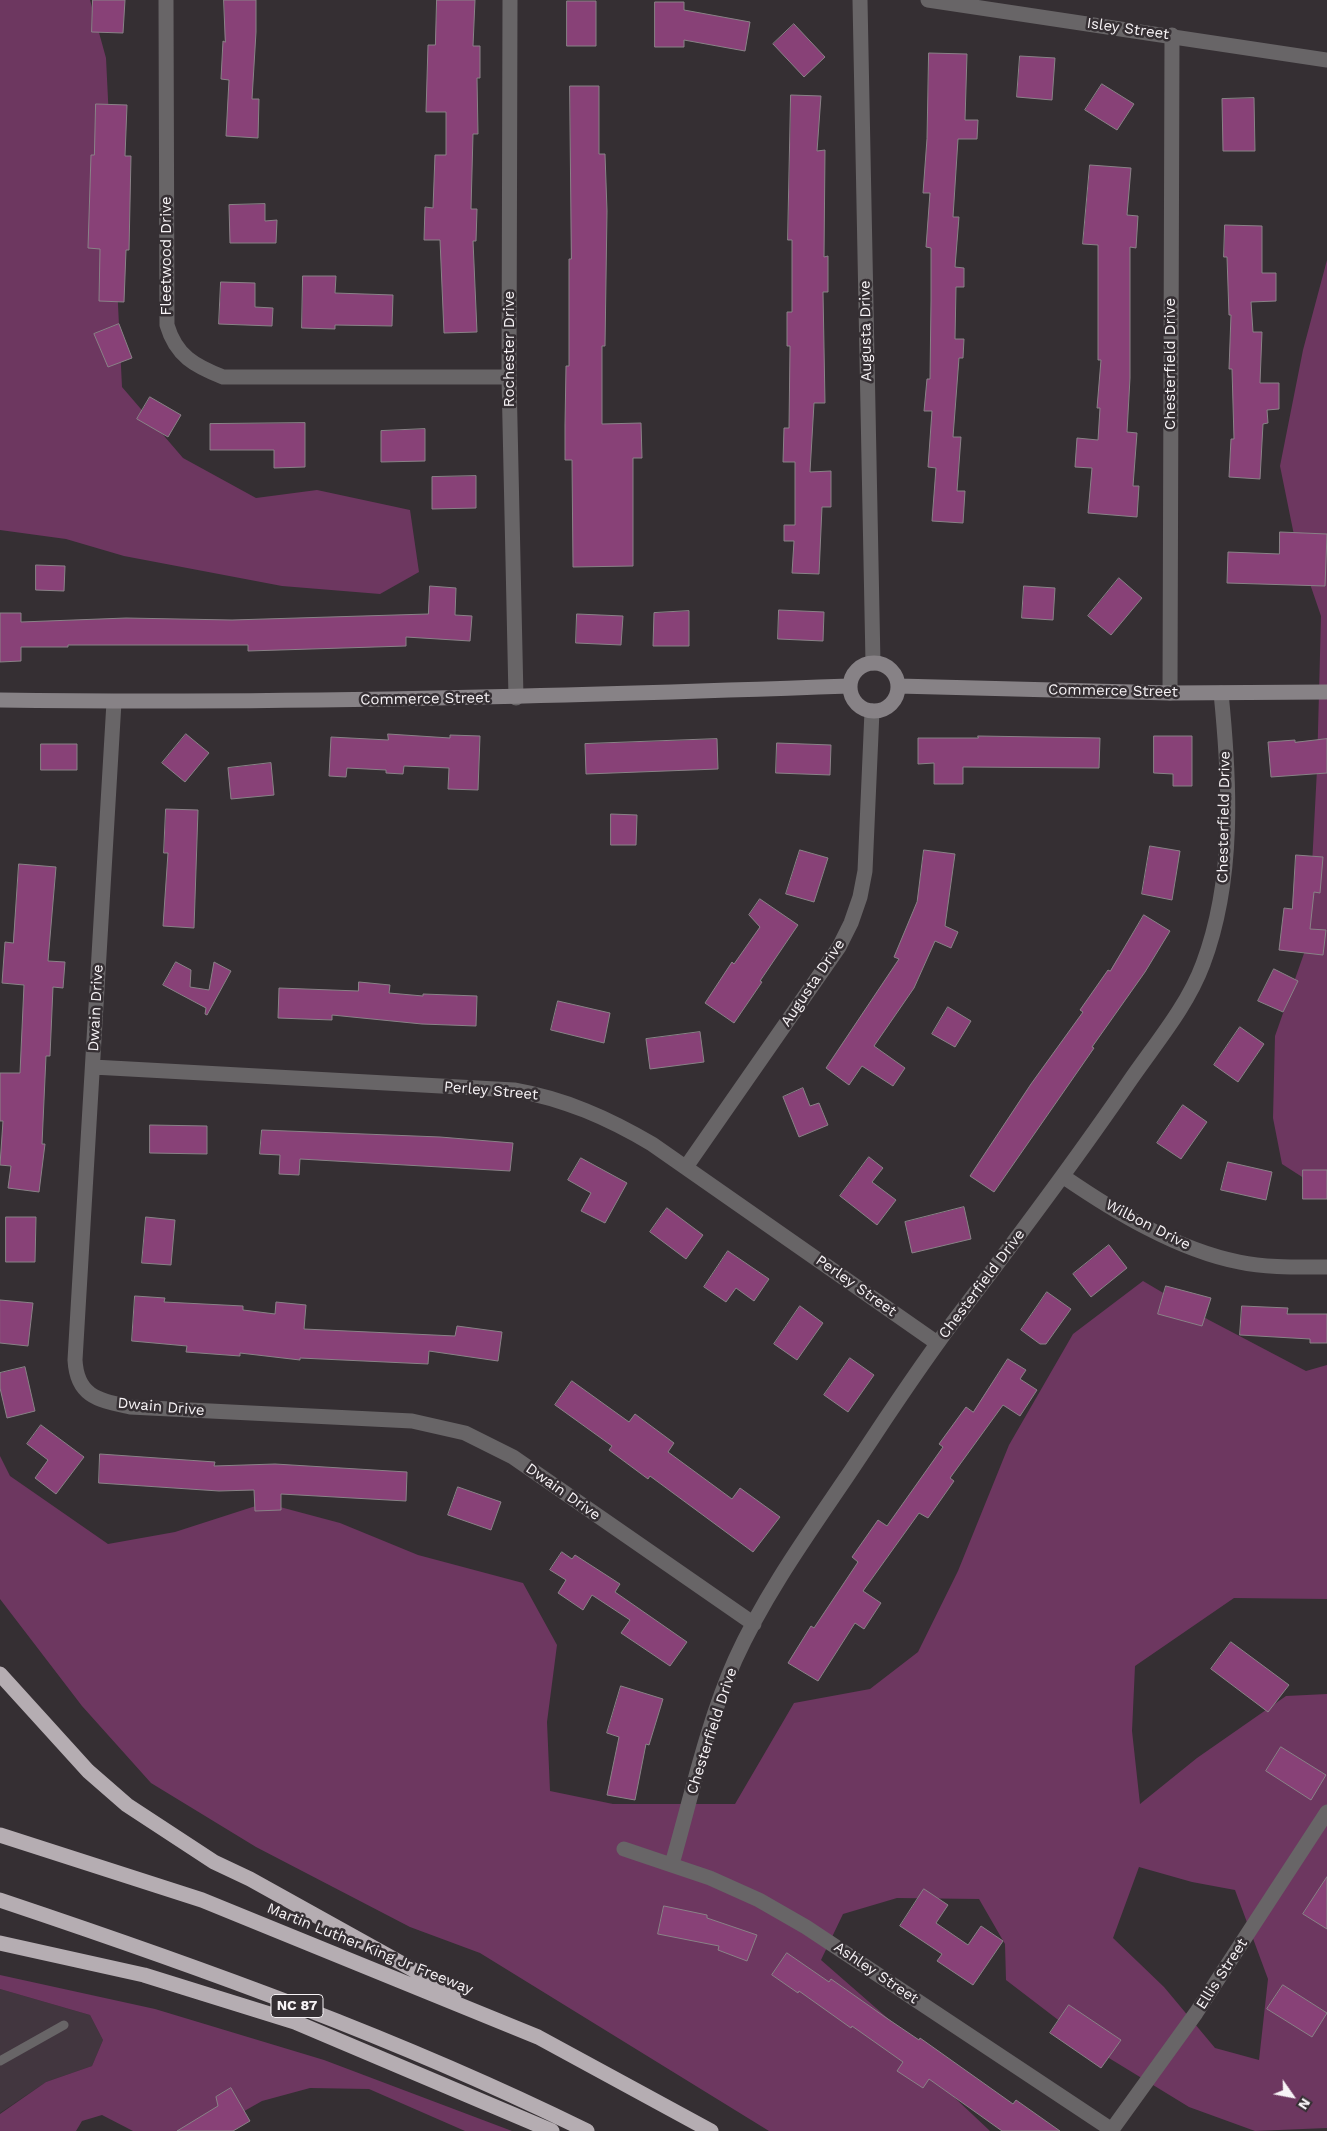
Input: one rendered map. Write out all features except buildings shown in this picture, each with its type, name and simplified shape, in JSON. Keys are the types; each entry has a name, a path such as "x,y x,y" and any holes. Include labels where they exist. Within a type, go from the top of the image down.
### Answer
{"highway":[{"path":"0,1674 88,1771 128,1805 173,1837 214,1862 250,1879 414,1972 538,2037"},
{"name":"Martin Luther King Jr Freeway","path":"0,1835 202,1900 538,2037 711,2131"},
{"name":"NC 87","path":"0,1900 146,1949 314,2012 526,2101 587,2131"},
{"path":"0,1943 144,1975 295,2022 552,2131"}],"street":[{"name":"Fleetwood Drive","path":"166,0 167,325 178,350 198,367 223,377 509,378"},
{"name":"Rochester Drive","path":"510,0 509,378 516,698"},
{"name":"Augusta Drive","path":"860,0 873,663"},
{"name":"Isley Street","path":"928,0 1172,35 1327,60"},
{"name":"Chesterfield Drive","path":"1170,693 1172,35"},
{"path":"873,663 886,666 892,671 898,686 897,693 888,706 872,711 854,702 850,686 852,676 858,669 873,663"},
{"name":"Commerce Street","path":"0,700 114,702 516,698 850,686"},
{"name":"Commerce Street","path":"898,686 1170,693 1327,692"},
{"name":"Chesterfield Drive","path":"672,1864 720,1699 735,1661 792,1558 937,1342 1064,1177 1184,1003 1202,966 1215,928 1223,888 1227,848 1225,728 1221,693"},
{"name":"Dwain Drive","path":"114,702 76,1360 76,1374 82,1386 91,1396 130,1407 412,1421 465,1433 513,1457 754,1624"},
{"name":"Augusta Drive","path":"686,1168 839,947 851,923 860,898 865,871 872,711"},
{"name":"Perley Street","path":"92,1066 514,1090 541,1095 580,1107 617,1124 686,1168 937,1342"},
{"name":"Wilbon Drive","path":"1064,1177 1175,1241 1200,1252 1240,1262 1327,1267"},
{"name":"Ellis Street","path":"1112,2130 1196,2013 1327,1812"},
{"name":"Ashley Street","path":"624,1849 710,1878 759,1900 806,1927 1112,2130"}],"lane":[{"path":"0,2060 64,2025"}],"shaded area":[{"path":"0,0 90,0 106,58 122,387 183,458 256,498 317,490 410,510 419,572 380,594 282,586 124,556 66,539 0,530"},
{"path":"1327,260 1327,1193 1282,1164 1273,1118 1275,1036 1308,942 1317,769 1321,616 1295,540 1280,466 1303,350"},
{"path":"1143,1281 1209,1320 1306,1371 1327,1365 1327,1599 1234,1598 1135,1666 1132,1731 1140,1804 1197,1758 1286,1696 1327,1694 1327,2128 1255,2131 1189,2107 1104,2055 1006,1980 1005,1944 979,1899 897,1898 843,1914 821,1960 892,2022 912,2051 956,2099 990,2131 769,2131 480,1953 410,1927 256,1847 151,1783 82,1706 0,1599 0,1456 10,1476 108,1544 175,1532 265,1503 340,1523 418,1555 523,1583 557,1645 547,1722 550,1791 613,1804 735,1804 794,1703 870,1689 918,1652 958,1571 1009,1445 1073,1334","holes":["1139,1867 1192,1882 1235,1890 1268,1979 1259,2060 1215,2048 1164,1987 1113,1938"]},
{"path":"0,1975 155,2009 324,2060 512,2131 465,2131 369,2089 310,2088 262,2101 209,2131 133,2131 102,2115 82,2121 76,2131 0,2131 0,2114 46,2082 92,2066 103,2040 90,2015 0,1989"},
{"path":"0,1989 90,2015 103,2040 92,2066 46,2082 0,2113"}]}
